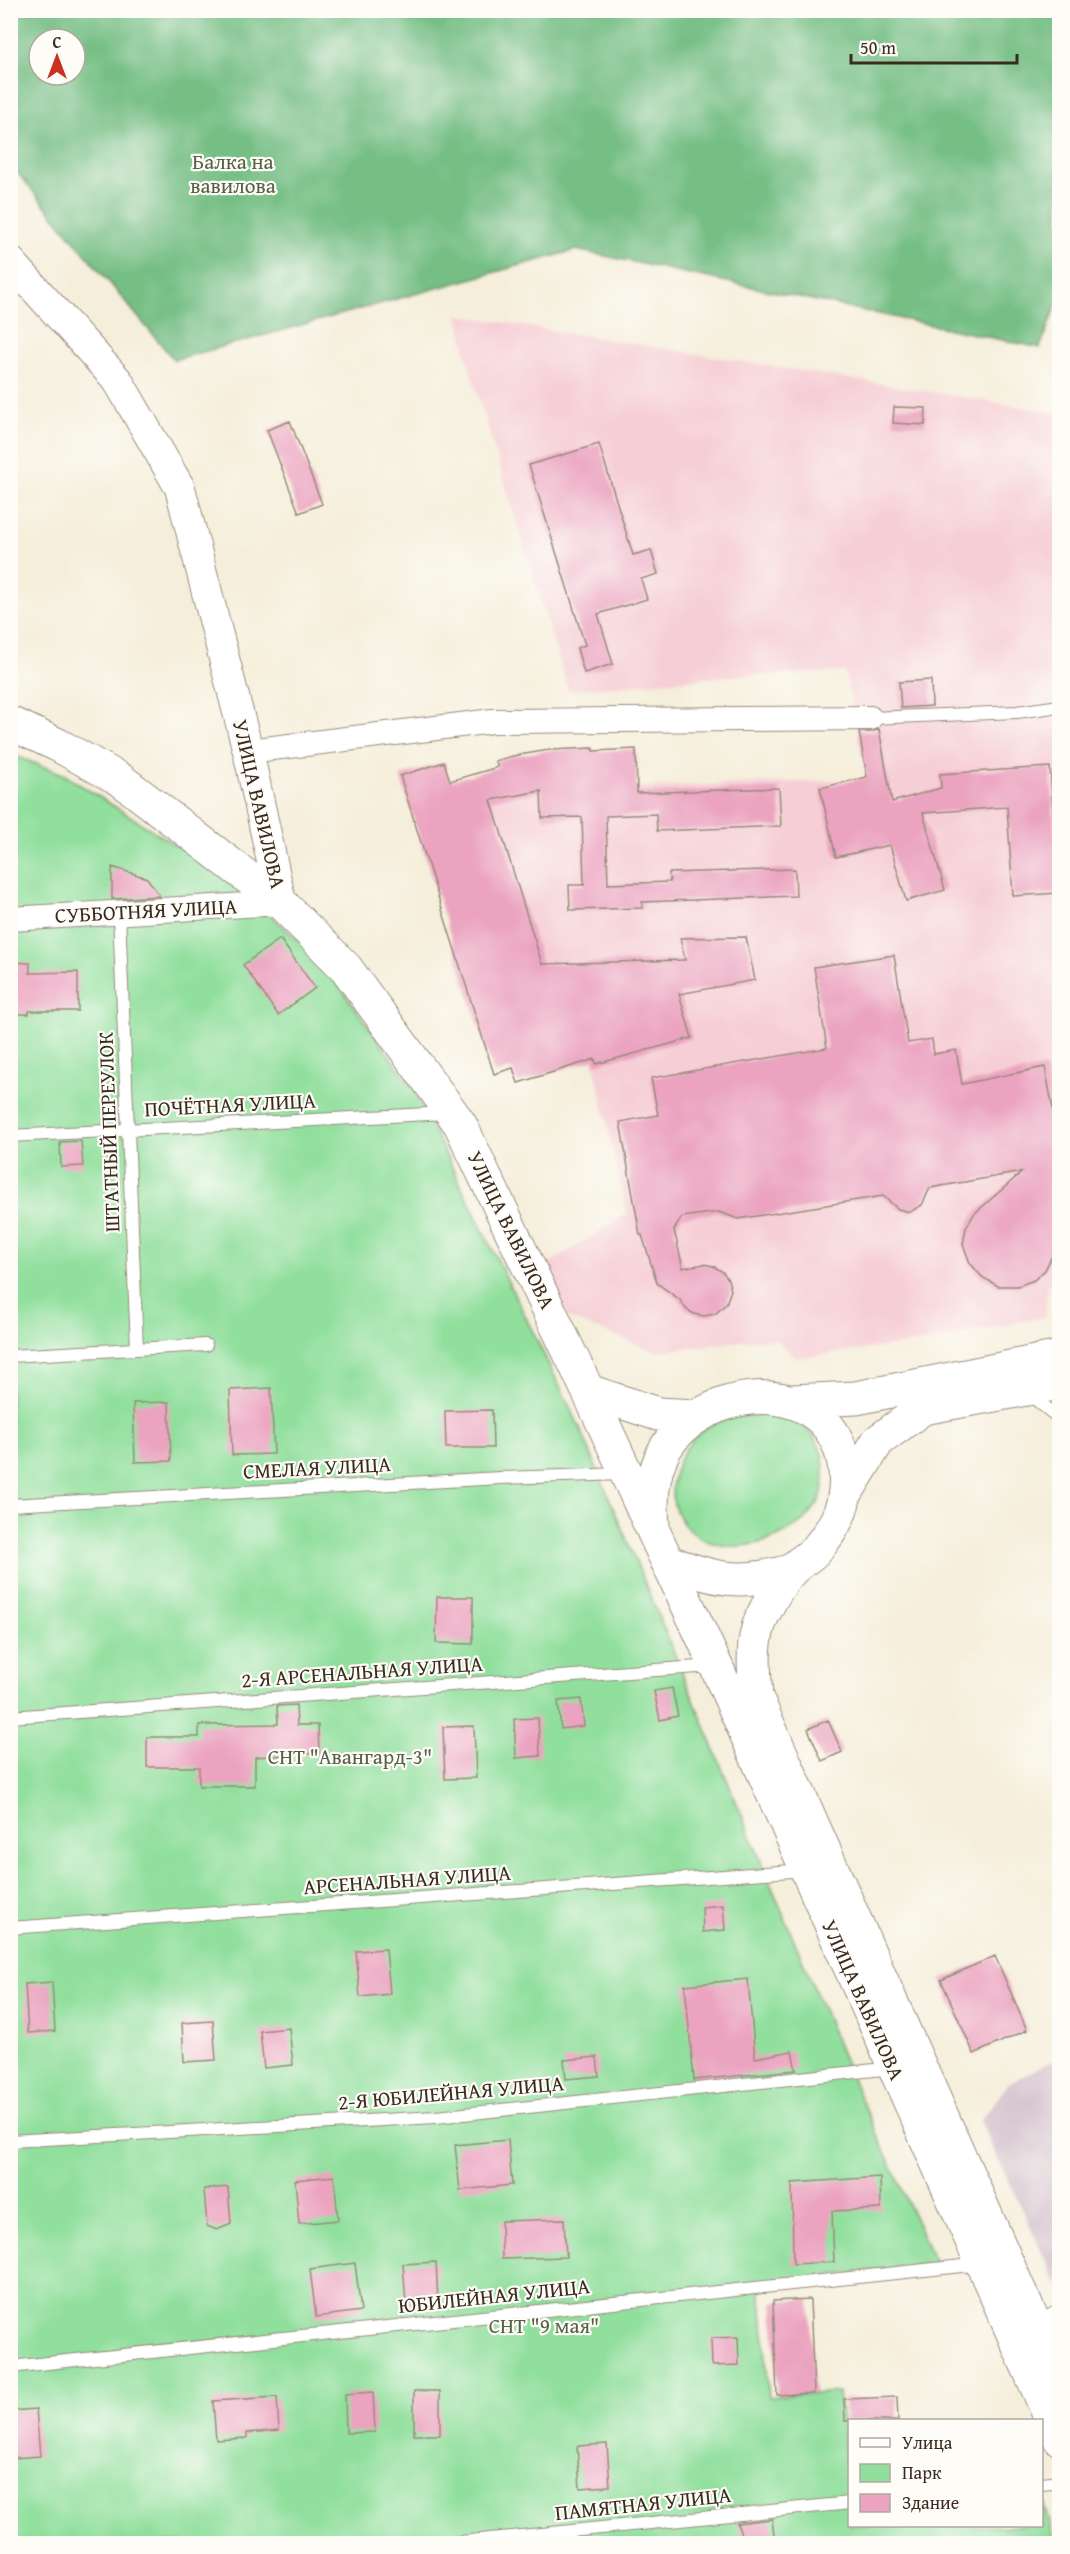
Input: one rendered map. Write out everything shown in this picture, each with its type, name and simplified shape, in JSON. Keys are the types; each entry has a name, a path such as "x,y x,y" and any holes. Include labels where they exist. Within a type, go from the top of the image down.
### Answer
{"main road":[{"path":"10,723 58,745 121,780 281,903"},
{"name":"УЛИЦА ВАВИЛОВА","path":"281,903 346,969 460,1125 588,1391 716,1666 1059,2439"},
{"path":"792,1401 856,1398 1059,1358"},
{"path":"846,1492 878,1441 923,1408 1059,1383"},
{"name":"УЛИЦА ВАВИЛОВА","path":"588,1391 658,1414 696,1416"},
{"name":"УЛИЦА ВАВИЛОВА","path":"790,1571 766,1578 737,1580 704,1575 661,1547 652,1487 659,1463 671,1439 696,1416 727,1402 762,1396 792,1401 822,1419 837,1439 844,1464 846,1492 838,1522 814,1552 790,1571 765,1610 753,1649 756,1697 1048,2323 1057,2371"}],"street":[{"name":"УЛИЦА ВАВИЛОВА","path":"10,261 118,381 180,488 248,751 281,903"},
{"path":"248,751 493,721 870,718"},
{"name":"СУББОТНЯЯ УЛИЦА","path":"10,919 281,903"}],"lane":[{"path":"870,718 1017,712 1059,706"},
{"name":"ШТАТНЫЙ ПЕРЕУЛОК","path":"119,913 137,1349"},
{"name":"ПОЧЁТНАЯ УЛИЦА","path":"10,1136 451,1112"},
{"path":"10,1356 206,1345"},
{"path":"1023,1390 1059,1419"},
{"name":"СМЕЛАЯ УЛИЦА","path":"10,1505 500,1478 626,1474"},
{"name":"2-Я АРСЕНАЛЬНАЯ УЛИЦА","path":"10,1717 716,1666"},
{"name":"АРСЕНАЛЬНАЯ УЛИЦА","path":"10,1928 806,1869"},
{"name":"2-Я ЮБИЛЕЙНАЯ УЛИЦА","path":"10,2141 436,2117 893,2068"},
{"name":"ЮБИЛЕЙНАЯ УЛИЦА","path":"10,2367 982,2264"},
{"path":"1043,2484 1059,2482"},
{"name":"ПАМЯТНАЯ УЛИЦА","path":"441,2544 848,2503"}],"shaded area":[{"path":"458,315 1059,413 1060,1281 1048,1283 1045,1317 924,1342 796,1358 776,1340 740,1341 656,1352 566,1317 548,1264 627,1214 592,1055 513,1081 426,797 512,791 867,780 845,672 732,676 568,690 469,366"},
{"path":"1059,2057 1059,2288 980,2121 1009,2083"}],"green space":[{"name":"Балка на вавилова","path":"38,10 1059,11 1059,297 1040,348 576,250 174,360 11,165 11,18"},
{"name":"СНТ \"Авангард-3\"","path":"10,754 63,774 236,883 322,962 413,1088 580,1428 852,2079 935,2263 760,2284 769,2397 839,2392 848,2489 848,2527 1043,2527 1043,2504 1056,2543 11,2543"},
{"path":"768,1413 781,1416 802,1426 816,1441 821,1451 824,1477 820,1500 794,1528 760,1543 742,1546 725,1545 708,1541 693,1533 682,1522 675,1509 673,1495 673,1481 683,1453 692,1441 709,1426 734,1418"}],"building":[{"path":"894,407 926,408 925,425 893,423"},
{"path":"290,421 322,504 299,513 267,430"},
{"path":"599,444 633,555 651,550 658,574 641,579 647,599 598,614 613,664 584,673 577,648 585,645 529,465"},
{"path":"931,680 932,706 901,708 899,682"},
{"path":"879,729 892,802 941,788 940,774 1050,767 1059,893 1013,896 1007,807 923,813 945,890 906,901 890,845 836,857 820,788 867,777 859,732"},
{"path":"593,748 593,751 636,749 637,793 779,788 781,826 657,831 656,814 606,816 608,884 670,882 669,873 795,869 796,896 642,902 643,908 570,910 569,885 584,885 582,817 542,818 541,791 491,800 542,964 685,960 680,938 746,937 755,980 679,994 692,1038 596,1064 595,1059 518,1083 513,1068 494,1074 400,776 444,762 450,781 498,767 495,761 513,756 549,750"},
{"path":"112,867 147,878 160,896 112,899"},
{"path":"280,939 315,988 278,1015 243,965"},
{"path":"894,955 908,1043 932,1039 934,1054 956,1050 962,1084 1045,1067 1059,1140 1059,1211 1054,1252 1045,1270 1034,1280 1018,1286 998,1286 982,1277 970,1263 963,1244 966,1228 974,1214 1022,1172 930,1188 922,1205 910,1212 898,1209 883,1196 738,1219 719,1212 682,1217 674,1230 683,1268 704,1264 713,1266 723,1272 731,1290 726,1304 715,1314 704,1316 694,1314 657,1283 642,1235 640,1235 620,1122 658,1115 651,1078 827,1048 814,967"},
{"path":"10,962 30,963 30,973 78,972 78,1011 29,1011 29,1014 10,1014"},
{"path":"81,1141 83,1166 61,1167 60,1142"},
{"path":"271,1388 274,1454 232,1455 230,1390"},
{"path":"169,1402 171,1461 135,1462 133,1403"},
{"path":"492,1410 493,1448 446,1448 445,1411"},
{"path":"437,1597 473,1597 473,1644 436,1643"},
{"path":"672,1688 678,1716 660,1720 654,1691"},
{"path":"581,1699 584,1726 561,1729 558,1701"},
{"path":"296,1705 297,1725 318,1725 319,1753 255,1757 255,1786 199,1786 199,1767 147,1767 147,1737 199,1737 199,1725 278,1724 277,1706"},
{"path":"538,1718 540,1756 516,1758 514,1719"},
{"path":"828,1720 842,1752 822,1761 808,1729"},
{"path":"474,1726 476,1778 445,1779 443,1727"},
{"path":"723,1905 725,1930 703,1932 702,1907"},
{"path":"386,1949 390,1994 360,1997 356,1951"},
{"path":"995,1956 1027,2030 974,2054 941,1980"},
{"path":"748,1979 755,2058 792,2051 796,2070 694,2080 685,1985"},
{"path":"52,1982 55,2031 28,2033 25,1984"},
{"path":"213,2021 216,2060 184,2062 182,2023"},
{"path":"289,2028 293,2065 264,2068 260,2031"},
{"path":"597,2057 599,2076 566,2079 564,2060"},
{"path":"508,2140 512,2185 460,2190 455,2145"},
{"path":"334,2176 338,2220 299,2224 295,2180"},
{"path":"880,2177 881,2209 832,2211 834,2262 793,2264 792,2183"},
{"path":"228,2187 231,2224 217,2230 207,2226 204,2189"},
{"path":"564,2219 566,2257 502,2259 501,2221"},
{"path":"436,2262 438,2302 406,2304 403,2264"},
{"path":"355,2263 361,2311 316,2317 310,2269"},
{"path":"810,2299 814,2393 777,2395 773,2301"},
{"path":"738,2337 739,2365 712,2366 711,2338"},
{"path":"414,2391 440,2391 440,2435 414,2435"},
{"path":"373,2392 375,2432 346,2433 345,2394"},
{"path":"277,2397 279,2430 247,2433 247,2438 216,2440 213,2401"},
{"path":"897,2397 898,2419 848,2419 845,2421 844,2399"},
{"path":"36,2409 40,2456 14,2458 11,2411"},
{"path":"607,2444 610,2486 580,2488 577,2446"},
{"path":"772,2519 775,2544 744,2544 737,2523"}],"park label":[{"name":"СНТ \"9 мая\"","path":"544,2326"}]}
